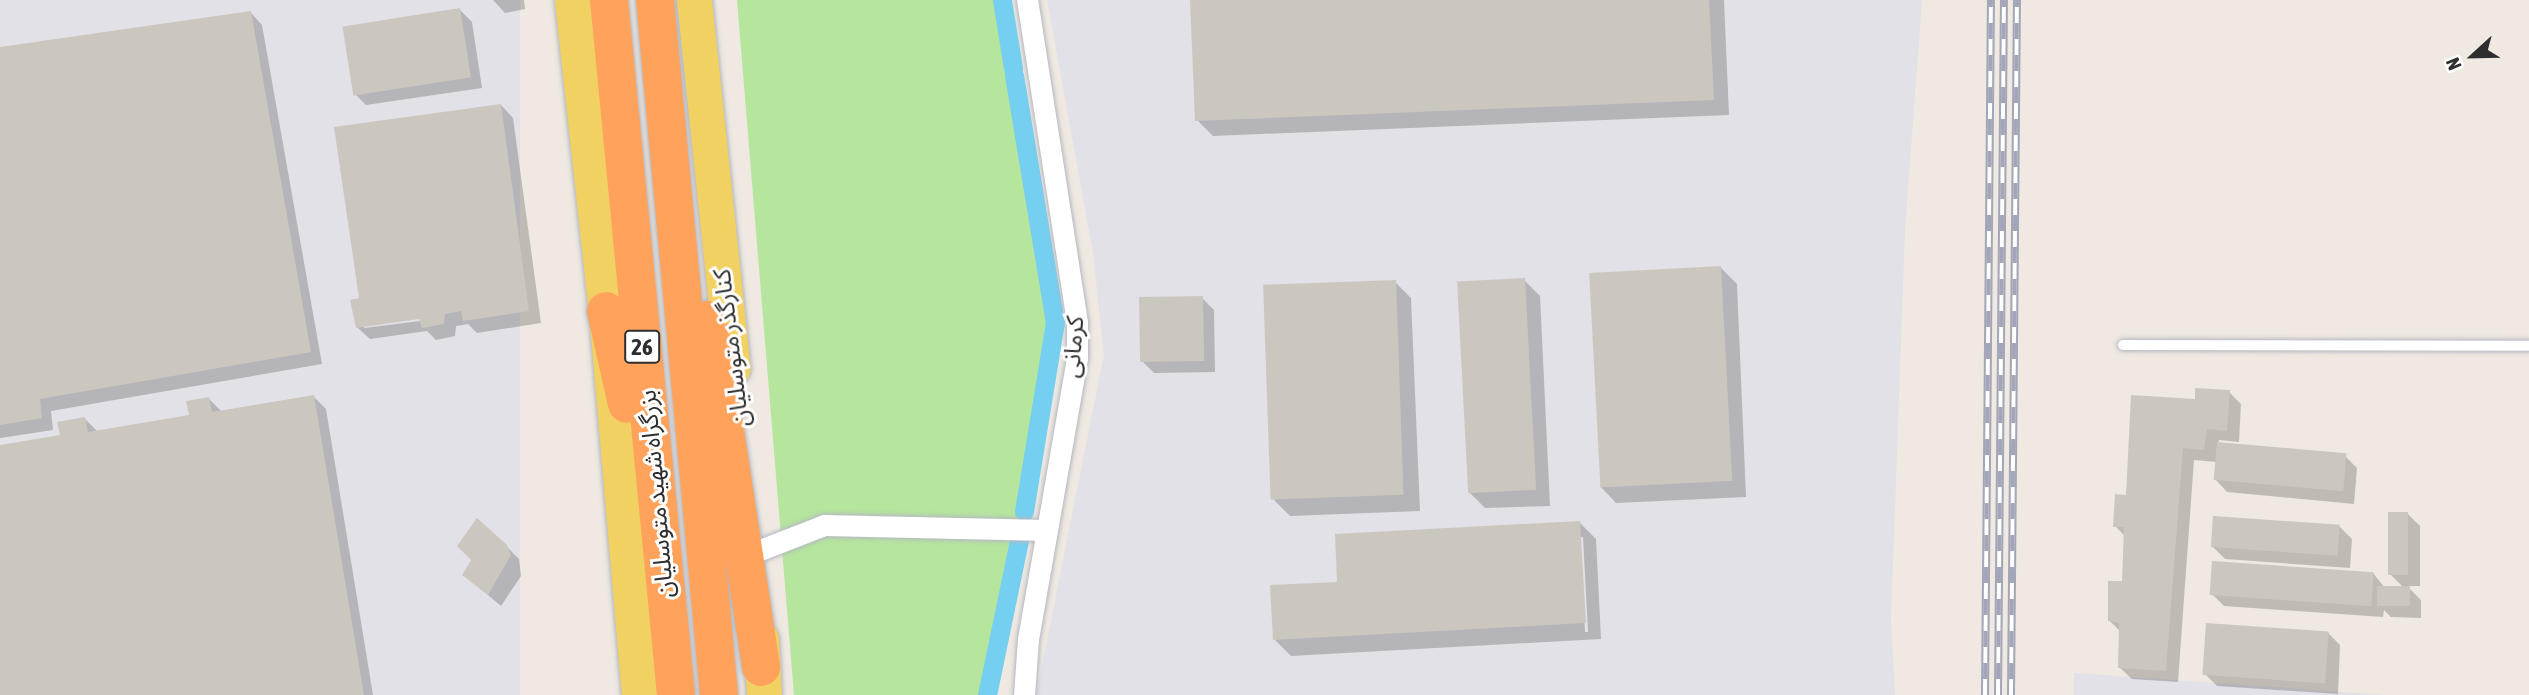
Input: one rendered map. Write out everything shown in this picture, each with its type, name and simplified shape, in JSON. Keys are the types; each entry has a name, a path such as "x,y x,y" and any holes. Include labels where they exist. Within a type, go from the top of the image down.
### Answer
{"highway":[{"name":"بزرگراه شهید متوسلیان","path":"609,0 676,695"},
{"name":"بزرگراه شهید متوسلیان","path":"655,0 719,695"},
{"path":"663,92 691,198 762,681"},
{"path":"606,311 663,563"}],"main road":[{"path":"572,0 606,311 639,695"},
{"name":"کنارگذر متوسلیان","path":"694,0 738,413 760,550 762,681"}],"street":[{"name":"کرمانی","path":"1024,695 1028,639 1077,357 1077,322 1027,0"},
{"path":"760,550 824,525 1047,530"}],"lane":[{"path":"2123,345 2529,346"}],"shaded area":[{"path":"0,0 520,0 520,695 0,695"},
{"path":"1047,0 1922,0 1905,230 1891,620 1895,695 1036,695 1104,355 1093,253"},
{"path":"2074,673 2386,695 2074,695"}],"green space":[{"path":"737,0 994,0 1051,325 994,695 794,695"}],"building":[{"path":"1190,0 1709,0 1714,100 1195,121"},
{"path":"460,8 471,77 353,96 342,27"},
{"path":"251,11 311,352 40,399 42,418 0,425 0,47"},
{"path":"501,104 529,311 463,321 461,311 445,314 444,324 422,328 419,319 356,328 350,300 359,298 334,127"},
{"path":"1721,266 1732,481 1600,488 1589,273"},
{"path":"1525,278 1536,490 1468,493 1457,282"},
{"path":"1396,280 1404,495 1271,500 1263,285"},
{"path":"1203,296 1204,361 1140,362 1139,297"},
{"path":"2195,388 2230,390 2227,431 2207,429 2204,450 2183,448 2166,671 2118,668 2119,623 2108,621 2108,581 2122,581 2124,527 2113,527 2115,494 2126,495 2131,395 2195,399"},
{"path":"314,395 364,695 0,695 0,445 60,435 57,422 85,417 88,432 189,415 186,401 209,397 212,412"},
{"path":"2217,442 2347,453 2343,491 2214,480"},
{"path":"2388,512 2408,512 2408,575 2388,575"},
{"path":"2213,516 2340,525 2338,556 2211,547"},
{"path":"477,518 507,545 511,555 488,595 462,575 471,560 457,546"},
{"path":"1580,521 1586,623 1273,640 1270,585 1337,582 1335,534"},
{"path":"2212,561 2374,572 2371,606 2210,595"},
{"path":"2377,586 2410,586 2410,606 2377,606"},
{"path":"2206,623 2329,632 2325,683 2202,675"}],"waterway":[{"path":"1002,0 1013,68"},
{"path":"1014,75 1055,322 1024,511"},
{"path":"987,695 1019,541"}],"railway":[{"path":"1985,695 1991,0"},
{"path":"1998,695 2004,0"},
{"path":"2011,695 2017,0"}]}
